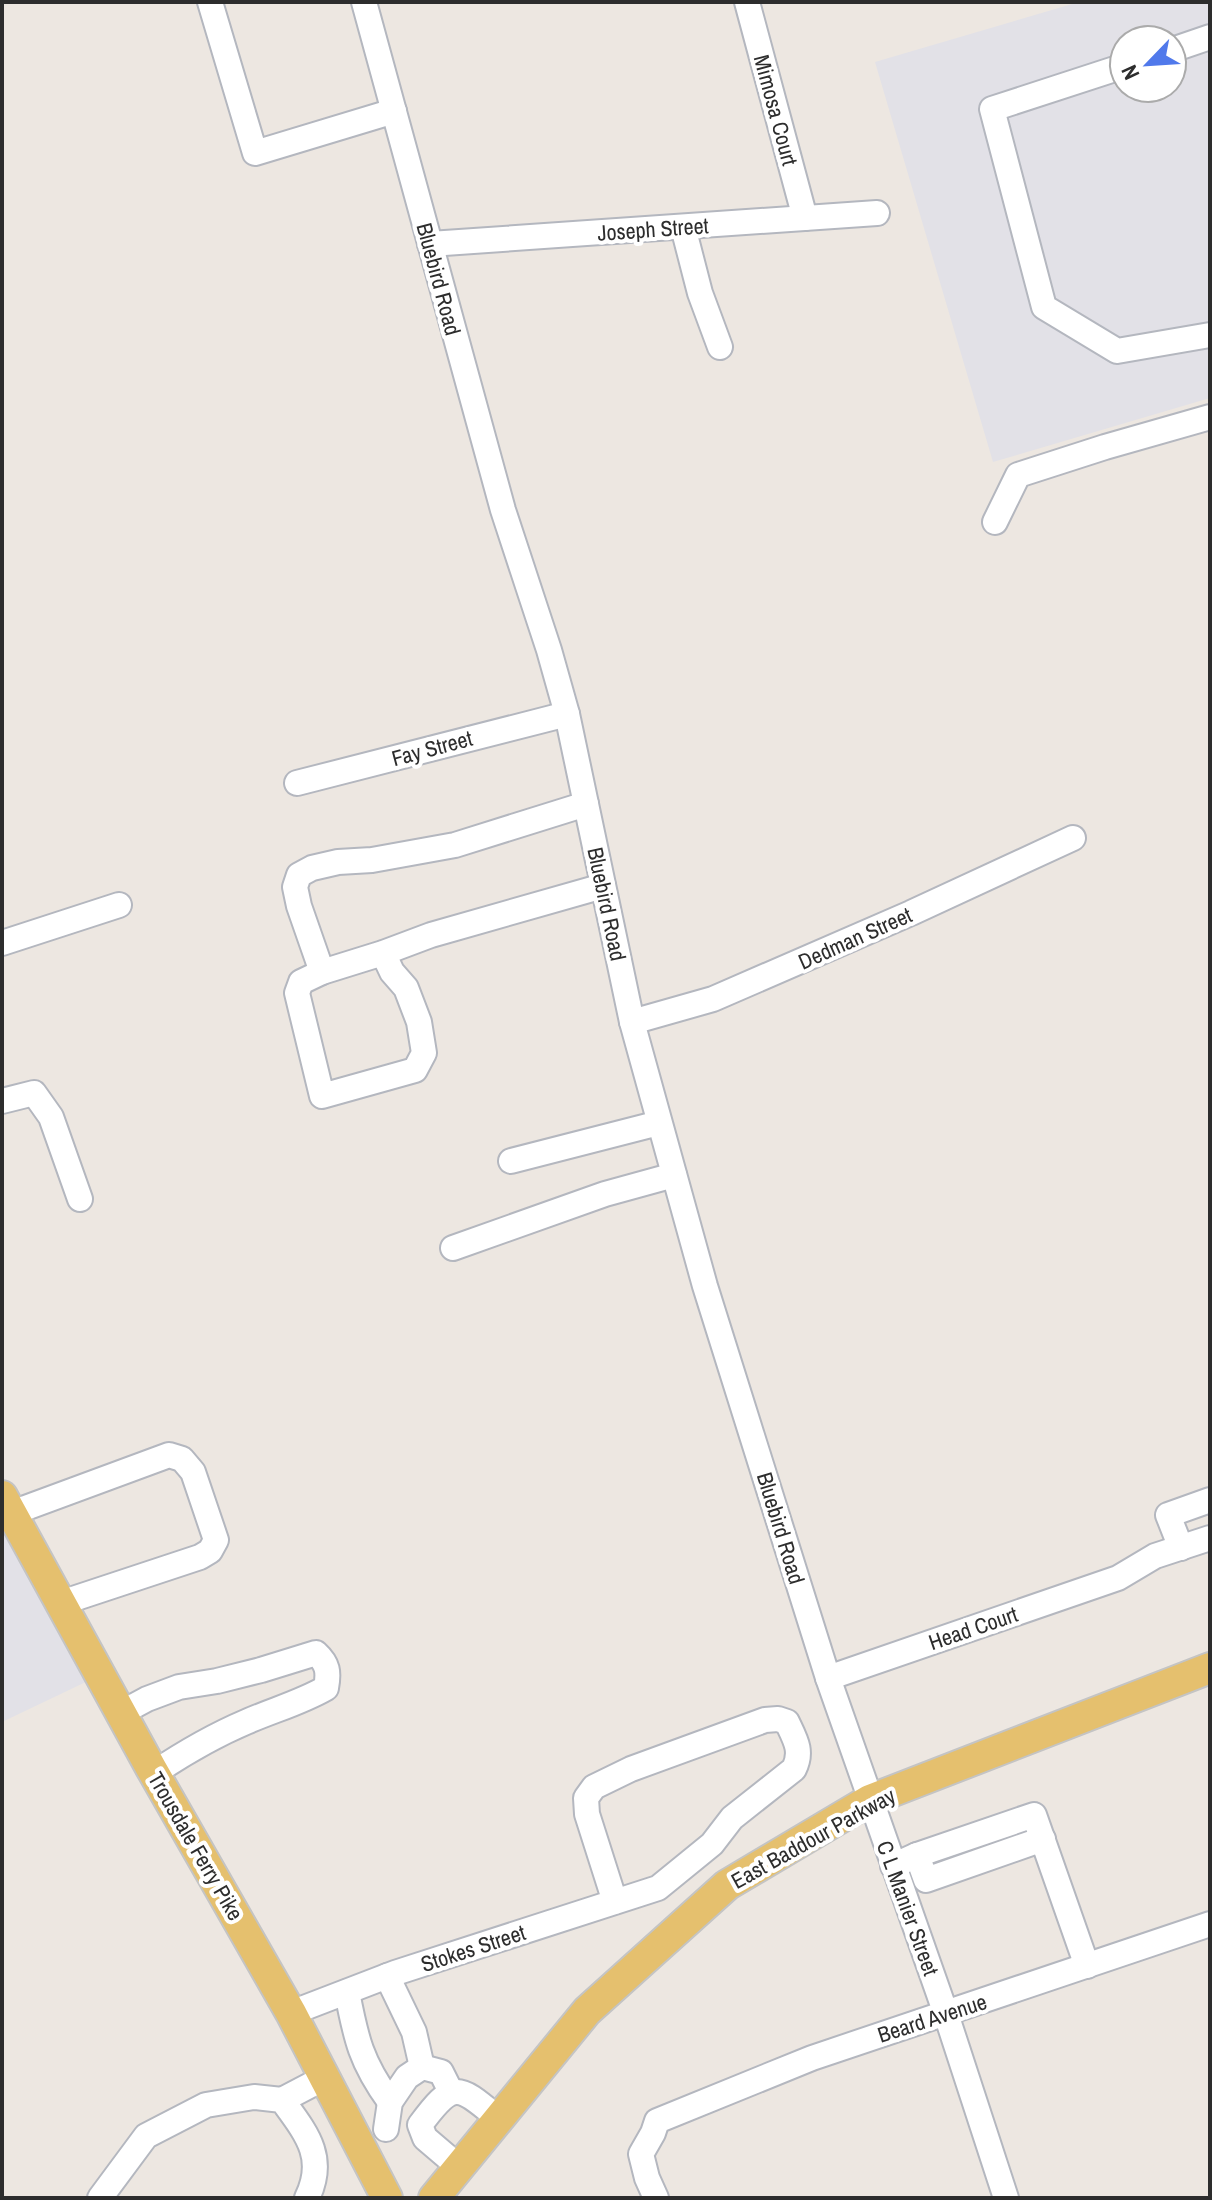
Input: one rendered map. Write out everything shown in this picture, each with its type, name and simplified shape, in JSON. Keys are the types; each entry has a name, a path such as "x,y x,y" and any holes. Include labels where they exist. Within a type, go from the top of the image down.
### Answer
{"main road":[{"name":"Trousdale Ferry Pike","path":"7,1505 154,1773 291,2013 387,2198"},
{"name":"East Baddour Parkway","path":"434,2198 587,2011 727,1885 870,1800 1210,1668"}],"street":[{"path":"210,2 255,153 394,111"},
{"name":"Bluebird Road","path":"364,2 503,510 567,714 632,1022 659,1123 705,1286 828,1678 870,1800"},
{"name":"Mimosa Court","path":"747,2 805,218"},
{"path":"1188,45 1210,37"},
{"path":"1108,71 992,109 1044,307 1117,351 1210,335"},
{"name":"Joseph Street","path":"430,244 877,213"},
{"path":"683,227 700,293 720,347"},
{"path":"995,522 1018,475 1210,417"},
{"name":"Fay Street","path":"297,783 567,714"},
{"path":"322,972 299,906 295,887 299,875 312,868 338,862 372,860 455,845 586,804"},
{"name":"Dedman Street","path":"632,1022 713,999 1073,838"},
{"path":"383,953 392,972 406,988 419,1022 424,1053 415,1070 322,1096 297,993 301,982 431,935 603,886"},
{"path":"2,943 119,905"},
{"path":"2,1101 34,1093 51,1117 80,1199"},
{"path":"511,1161 659,1123"},
{"path":"453,1248 605,1194 674,1175"},
{"path":"7,1505 169,1455 182,1459 193,1472 216,1540 210,1551 61,1603"},
{"path":"1181,1548 1168,1515 1210,1500"},
{"name":"Head Court","path":"828,1678 1118,1578 1155,1556 1210,1538"},
{"path":"121,1713 179,1687 217,1681 316,1653 325,1662 329,1673 326,1688 303,1701 212,1737 154,1773"},
{"name":"Stokes Street","path":"291,2013 387,1976 615,1902 658,1888 712,1844 732,1818 794,1769 800,1759 798,1745 787,1722 765,1720 631,1769 594,1787 586,1798 587,1814 615,1902"},
{"name":"C L Manier Street","path":"870,1800 946,2014 1006,2198"},
{"path":"893,1866 1034,1815 1087,1966"},
{"name":"Beard Avenue","path":"656,2198 641,2154 657,2121 812,2058 1210,1924"},
{"path":"387,1976 414,2032 422,2067"},
{"path":"347,1992 364,2061 390,2102"},
{"path":"386,2129 390,2102 407,2077 422,2067 441,2072 451,2092"},
{"path":"100,2198 146,2136 206,2105 254,2097 282,2100 324,2078"},
{"path":"358,2143 386,2129 420,2125 438,2100 451,2092 468,2093 499,2119"},
{"path":"282,2100 305,2132 316,2159 313,2187 307,2198"},
{"path":"420,2125 425,2138 459,2167"}],"shaded area":[{"path":"1079,2 1210,2 1210,398 993,462 875,62"},
{"path":"2,1527 90,1680 2,1722"}]}
